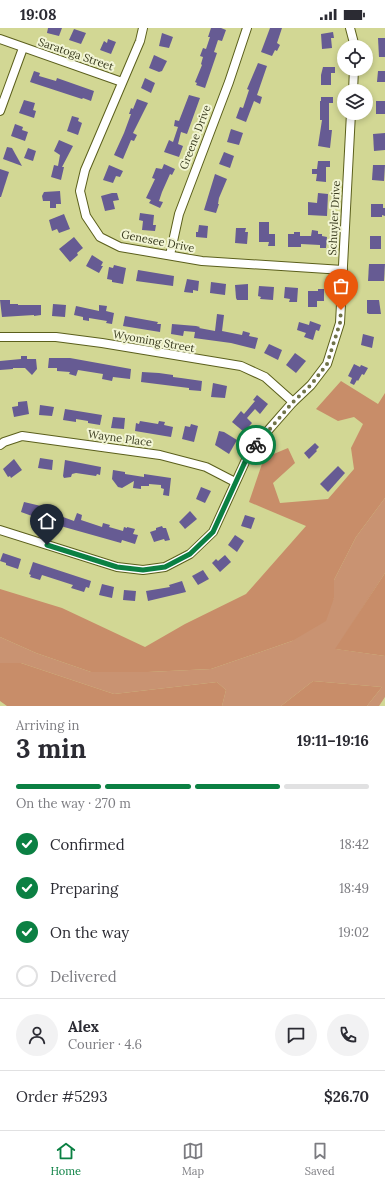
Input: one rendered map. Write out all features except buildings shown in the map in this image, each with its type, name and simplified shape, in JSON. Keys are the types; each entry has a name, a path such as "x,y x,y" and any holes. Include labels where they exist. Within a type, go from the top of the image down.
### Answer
{"street":[{"name":"Genesee Drive","path":"143,28 140,41 85,170 80,191 86,216 100,237 120,247 202,261 343,270"},
{"name":"Greene Drive","path":"170,255 179,214 248,28"},
{"path":"350,28 354,40"},
{"name":"Saratoga Street","path":"0,39 122,82"},
{"path":"0,111 23,48"},
{"name":"Schuyler Drive","path":"0,530 117,567 143,570 165,567 190,554 213,532 250,451 293,402 311,385 327,364 340,323 351,120"},
{"name":"Wyoming Street","path":"0,337 56,337 241,366 266,377 293,402"},
{"name":"Wayne Place","path":"0,445 4,442 22,436 140,452 189,461 206,466 235,482"}],"shaded area":[{"path":"341,381 378,404 385,393 385,498 356,537 334,580 334,598 326,621 292,641 211,669 148,672 91,672 36,653 0,637 0,589 62,608 145,647 185,624 246,594 306,526 249,502 264,458 288,448 295,463 273,483 280,503 328,499 354,469 351,448 363,424 354,417 338,421 316,409"},
{"path":"385,498 385,573 336,649 385,656 385,697 379,706 367,706 382,687 313,681 281,706 222,706 226,690 217,682 114,694 21,663 0,663 0,637 36,653 91,672 148,672 211,669 292,641 334,598 334,580 356,537"},
{"path":"385,573 385,656 335,649"},
{"path":"0,663 21,663 114,694 217,682 226,690 222,706 7,706 0,701"},
{"path":"313,681 382,687 367,706 281,706"}],"way so far":[{"path":"256,445 293,402 311,385 327,364 340,323 341,310"}],"route":[{"path":"47,545 117,567 143,570 165,567 190,554 213,532 250,451 256,445"}]}
